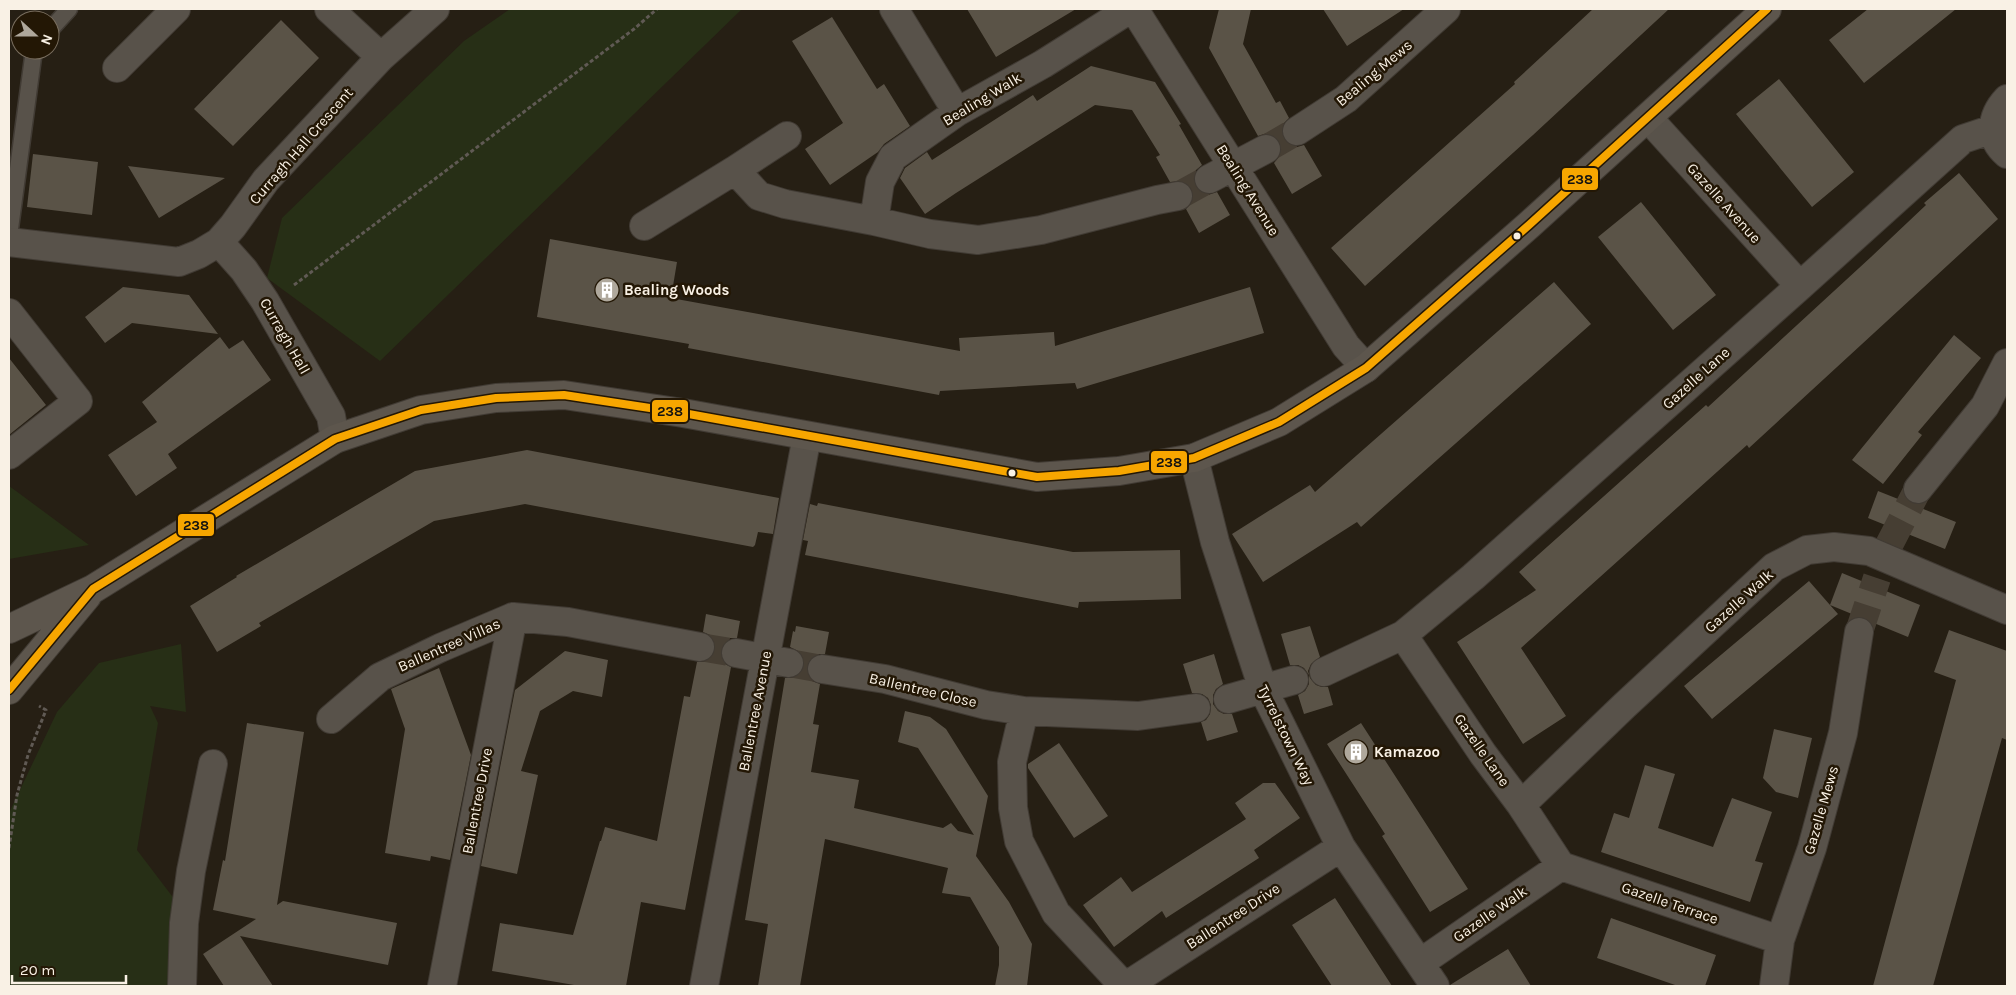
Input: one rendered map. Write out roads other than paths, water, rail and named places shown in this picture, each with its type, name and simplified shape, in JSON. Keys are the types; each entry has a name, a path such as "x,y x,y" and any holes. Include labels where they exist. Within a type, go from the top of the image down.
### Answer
{"street":[{"path":"117,68 176,9"},
{"path":"330,9 381,57"},
{"name":"Curragh Hall Crescent","path":"9,242 179,262 198,254 219,242 266,180 381,57 435,9"},
{"path":"894,9 956,112"},
{"name":"Bealing Walk","path":"874,220 880,182 893,157 956,112 1042,64 1130,9"},
{"name":"Bealing Avenue","path":"1134,9 1221,172 1346,346 1366,368"},
{"path":"9,629 93,589 335,439 421,410 496,398 564,395 683,413 1037,478 1119,471 1194,458 1279,422 1366,368 1648,118 1767,9"},
{"name":"Bealing Mews","path":"1297,131 1346,99 1430,14"},
{"path":"2007,99 1999,107 1994,118 1993,129 1995,140 2007,154"},
{"name":"Gazelle Avenue","path":"1648,118 1800,286"},
{"name":"Gazelle Lane","path":"1324,672 1403,635 1480,570 1963,139 1993,129"},
{"path":"644,226 787,136"},
{"path":"1221,172 1266,149"},
{"path":"735,170 759,196 785,204 874,220 930,234 978,240 1041,230 1178,196"},
{"name":"Curragh Hall","path":"219,242 244,270 265,301 331,416 335,439"},
{"path":"9,313 78,400 9,455"},
{"path":"1918,489 1985,406 2007,363"},
{"name":"Ballentree Avenue","path":"704,986 778,660 807,436"},
{"name":"Tyrrelstown Way","path":"1194,458 1215,542 1263,689 1341,846 1435,986"},
{"name":"Gazelle Walk","path":"1521,805 1624,706 1774,568 1806,550 1834,547 1869,551 1883,560 2007,610"},
{"path":"9,690 93,589"},
{"name":"Ballentree Villas","path":"332,719 380,677 440,648 513,617 568,622 700,647"},
{"name":"Ballentree Drive","path":"442,986 513,617"},
{"name":"Gazelle Mews","path":"1774,986 1780,940 1812,848 1843,732 1859,632"},
{"name":"Gazelle Lane","path":"1403,635 1561,866"},
{"path":"736,653 778,660"},
{"name":"Ballentree Close","path":"822,669 884,679 986,705 1024,711 1138,716 1196,708"},
{"path":"1228,699 1294,680"},
{"path":"1024,711 1012,762 1013,808 1019,841 1056,913 1125,986"},
{"path":"182,986 184,923 190,879 199,825 213,764"},
{"name":"Ballentree Drive","path":"1125,986 1341,846"},
{"name":"Gazelle Walk","path":"1420,963 1561,866"},
{"name":"Gazelle Terrace","path":"1561,866 1780,940"}],"lane":[{"path":"60,19 69,9"},
{"path":"9,236 33,60"}],"tunnel":[{"path":"1266,149 1297,131"},
{"path":"1178,196 1209,179"},
{"path":"1889,545 1918,489"},
{"path":"1859,632 1877,578"},
{"path":"700,647 736,653"},
{"path":"789,663 822,669"}],"place":[{"name":"Bealing Woods","path":"607,290"},
{"name":"Kamazoo","path":"1356,752"}]}
